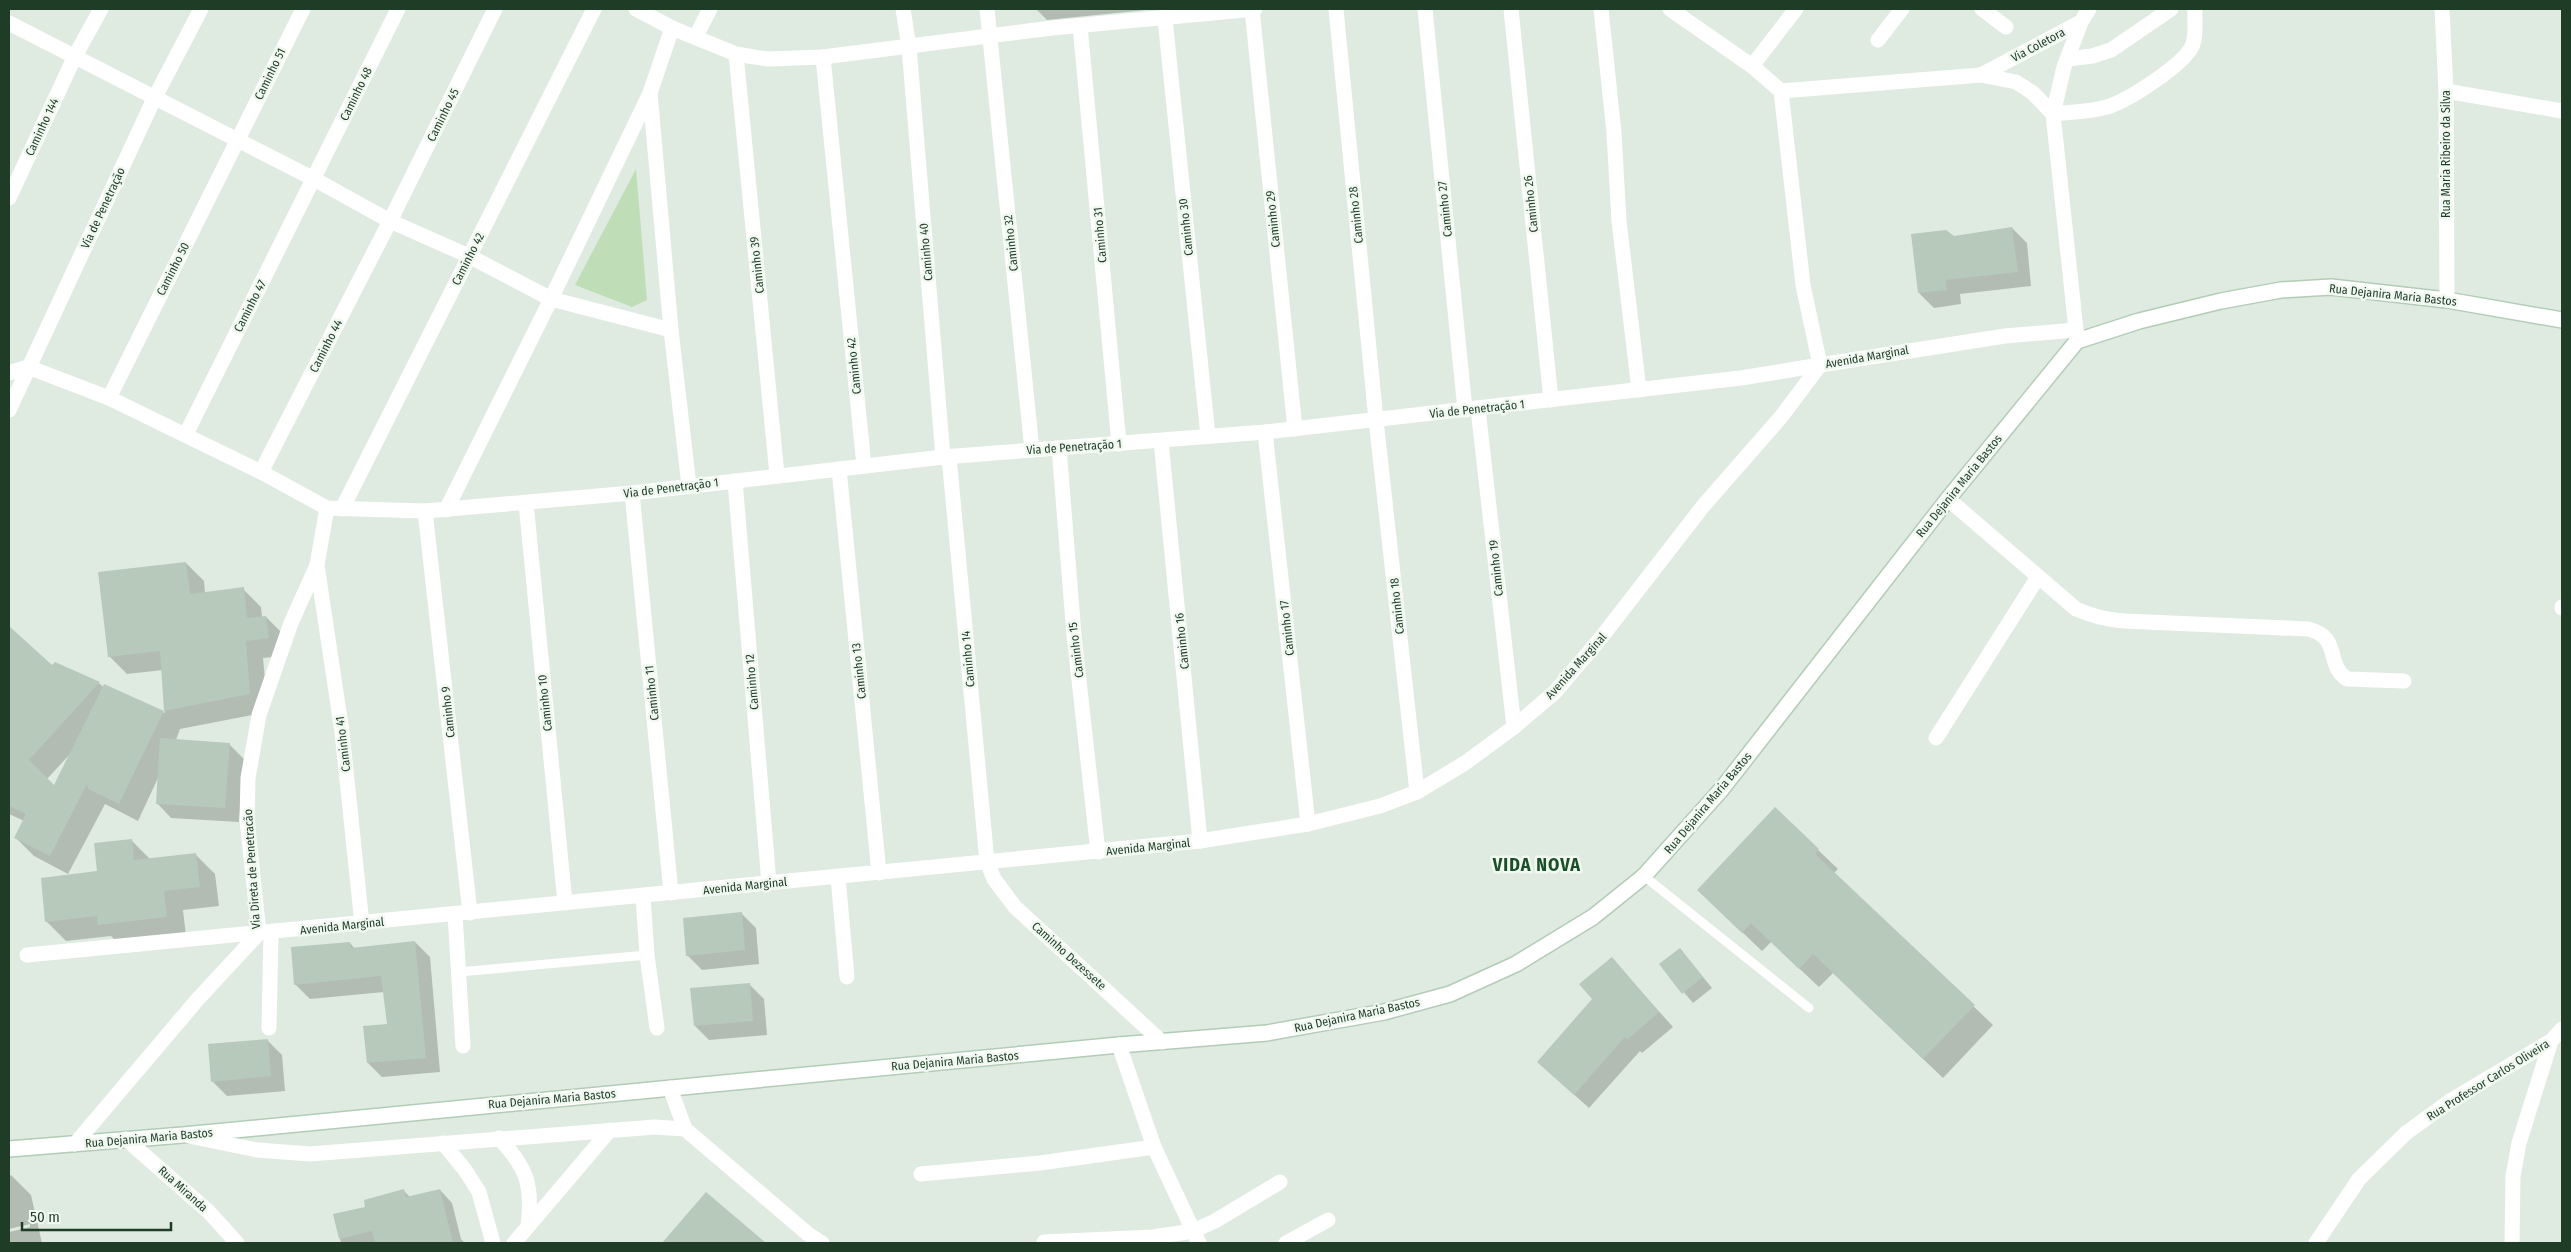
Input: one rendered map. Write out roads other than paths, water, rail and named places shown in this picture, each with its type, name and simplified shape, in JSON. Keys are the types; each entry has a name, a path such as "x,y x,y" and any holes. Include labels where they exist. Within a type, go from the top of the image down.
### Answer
{"street":[{"name":"Caminho 144","path":"9,198 75,56 100,9"},
{"name":"Via de Penetração","path":"9,410 154,99 201,9"},
{"name":"Caminho 51","path":"238,140 302,9"},
{"name":"Caminho 48","path":"314,179 398,9"},
{"name":"Caminho 45","path":"390,221 495,9"},
{"name":"Caminho 42","path":"342,509 594,9"},
{"path":"636,9 672,28 696,36 736,54 767,59 823,57 990,36 1253,9"},
{"path":"696,36 710,9"},
{"name":"Caminho 40","path":"903,9 909,47 946,457"},
{"name":"Caminho 32","path":"987,9 1032,450"},
{"name":"Caminho 29","path":"1253,9 1295,429"},
{"name":"Caminho 28","path":"1336,9 1376,420"},
{"name":"Caminho 27","path":"1425,9 1471,410"},
{"name":"Caminho 26","path":"1511,9 1551,400"},
{"path":"1601,9 1614,133 1620,221 1639,390"},
{"path":"1752,66 1796,9"},
{"path":"1878,40 1902,9"},
{"path":"1982,9 2006,28"},
{"path":"2077,336 2053,114 2068,59 2081,22 2089,9"},
{"path":"2068,59 2092,56 2112,50 2171,9"},
{"path":"2053,114 2110,106 2170,70 2185,58 2193,44 2196,31 2195,9"},
{"name":"Rua Maria Ribeiro da Silva","path":"2442,9 2446,91 2447,300"},
{"path":"1676,10 1752,66 1781,91 1803,284 1820,365"},
{"name":"Caminho 30","path":"1165,19 1208,436"},
{"name":"Via Coletora","path":"1981,75 2081,22"},
{"path":"9,23 154,99 314,179 390,221 469,256 551,299 671,330"},
{"name":"Caminho 31","path":"1080,26 1119,444"},
{"path":"446,510 551,299 650,92 672,28"},
{"name":"Caminho 39","path":"736,54 777,475"},
{"name":"Caminho 42","path":"823,57 864,466"},
{"path":"1781,91 1981,75 2016,82 2033,93 2053,114"},
{"path":"2446,91 2562,111"},
{"path":"650,92 671,330 689,486"},
{"name":"Caminho 50","path":"109,398 238,140"},
{"name":"Caminho 47","path":"186,434 314,179"},
{"name":"Caminho 44","path":"261,472 390,221"},
{"name":"Rua Dejanira Maria Bastos","path":"9,1149 183,1135 1119,1045 1267,1033 1317,1026 1384,1012 1450,994 1516,964 1593,917 1644,876 1677,842 1722,790 2077,336 2221,301 2281,290 2331,287 2447,300 2562,320"},
{"name":"Avenida Marginal","path":"27,955 1098,852 1200,841 1308,824 1350,815 1418,792 1465,764 1514,727 1555,692 1600,639 1704,505 1781,417 1820,365 2005,336 2077,336"},
{"name":"Via de Penetração 1","path":"327,508 446,510 632,493 946,457 1295,429 1741,378 1820,365"},
{"path":"9,373 28,367 109,398 186,434 327,508"},
{"name":"Caminho 19","path":"1471,410 1514,727"},
{"name":"Caminho 18","path":"1376,420 1418,792"},
{"name":"Caminho 17","path":"1265,432 1308,824"},
{"name":"Caminho 16","path":"1161,441 1200,841"},
{"name":"Caminho 15","path":"1059,448 1074,634 1098,852"},
{"name":"Caminho 14","path":"946,457 987,862"},
{"name":"Caminho 13","path":"838,468 879,873"},
{"name":"Caminho 12","path":"735,481 769,883"},
{"name":"Caminho 11","path":"632,493 671,893"},
{"path":"1948,499 2076,609 2105,619 2318,631 2328,640 2338,670 2347,679 2404,681"},
{"name":"Caminho 10","path":"526,503 565,903"},
{"name":"Via Direta de Penetracão","path":"75,1144 197,1000 265,933 247,820 248,778 259,715 291,624 317,565 327,508"},
{"name":"Caminho 9","path":"425,511 462,913 458,972 464,1046"},
{"name":"Caminho 41","path":"317,565 342,732 362,924"},
{"path":"1936,738 2038,577"},
{"name":"Caminho Dezessete","path":"987,862 994,879 1014,907 1162,1042"},
{"path":"838,877 847,977"},
{"path":"643,896 647,956 657,1028"},
{"path":"265,933 269,1028"},
{"name":"Rua Professor Carlos Oliveira","path":"2316,1243 2359,1179 2406,1133 2450,1101 2551,1041 2562,1028"},
{"path":"2512,1243 2513,1176 2519,1143 2551,1041"},
{"path":"1119,1045 1154,1147 1196,1237"},
{"path":"670,1088 685,1129 808,1234 822,1243"},
{"path":"183,1135 286,1154 310,1154 610,1130 661,1127 685,1129"},
{"path":"514,1243 610,1130"},
{"path":"499,1138 515,1156 529,1186 531,1201 528,1226"},
{"name":"Rua Miranda","path":"126,1139 209,1212 237,1243"},
{"path":"443,1143 465,1170 479,1192 493,1243"},
{"path":"921,1174 1040,1163 1154,1147"},
{"path":"1044,1242 1153,1236 1196,1237 1215,1221 1280,1182"},
{"path":"1286,1243 1328,1220"}],"lane":[{"path":"1644,876 1809,1008"},
{"path":"458,972 647,956"}],"district":[{"name":"VIDA NOVA","path":"1537,865"}]}
